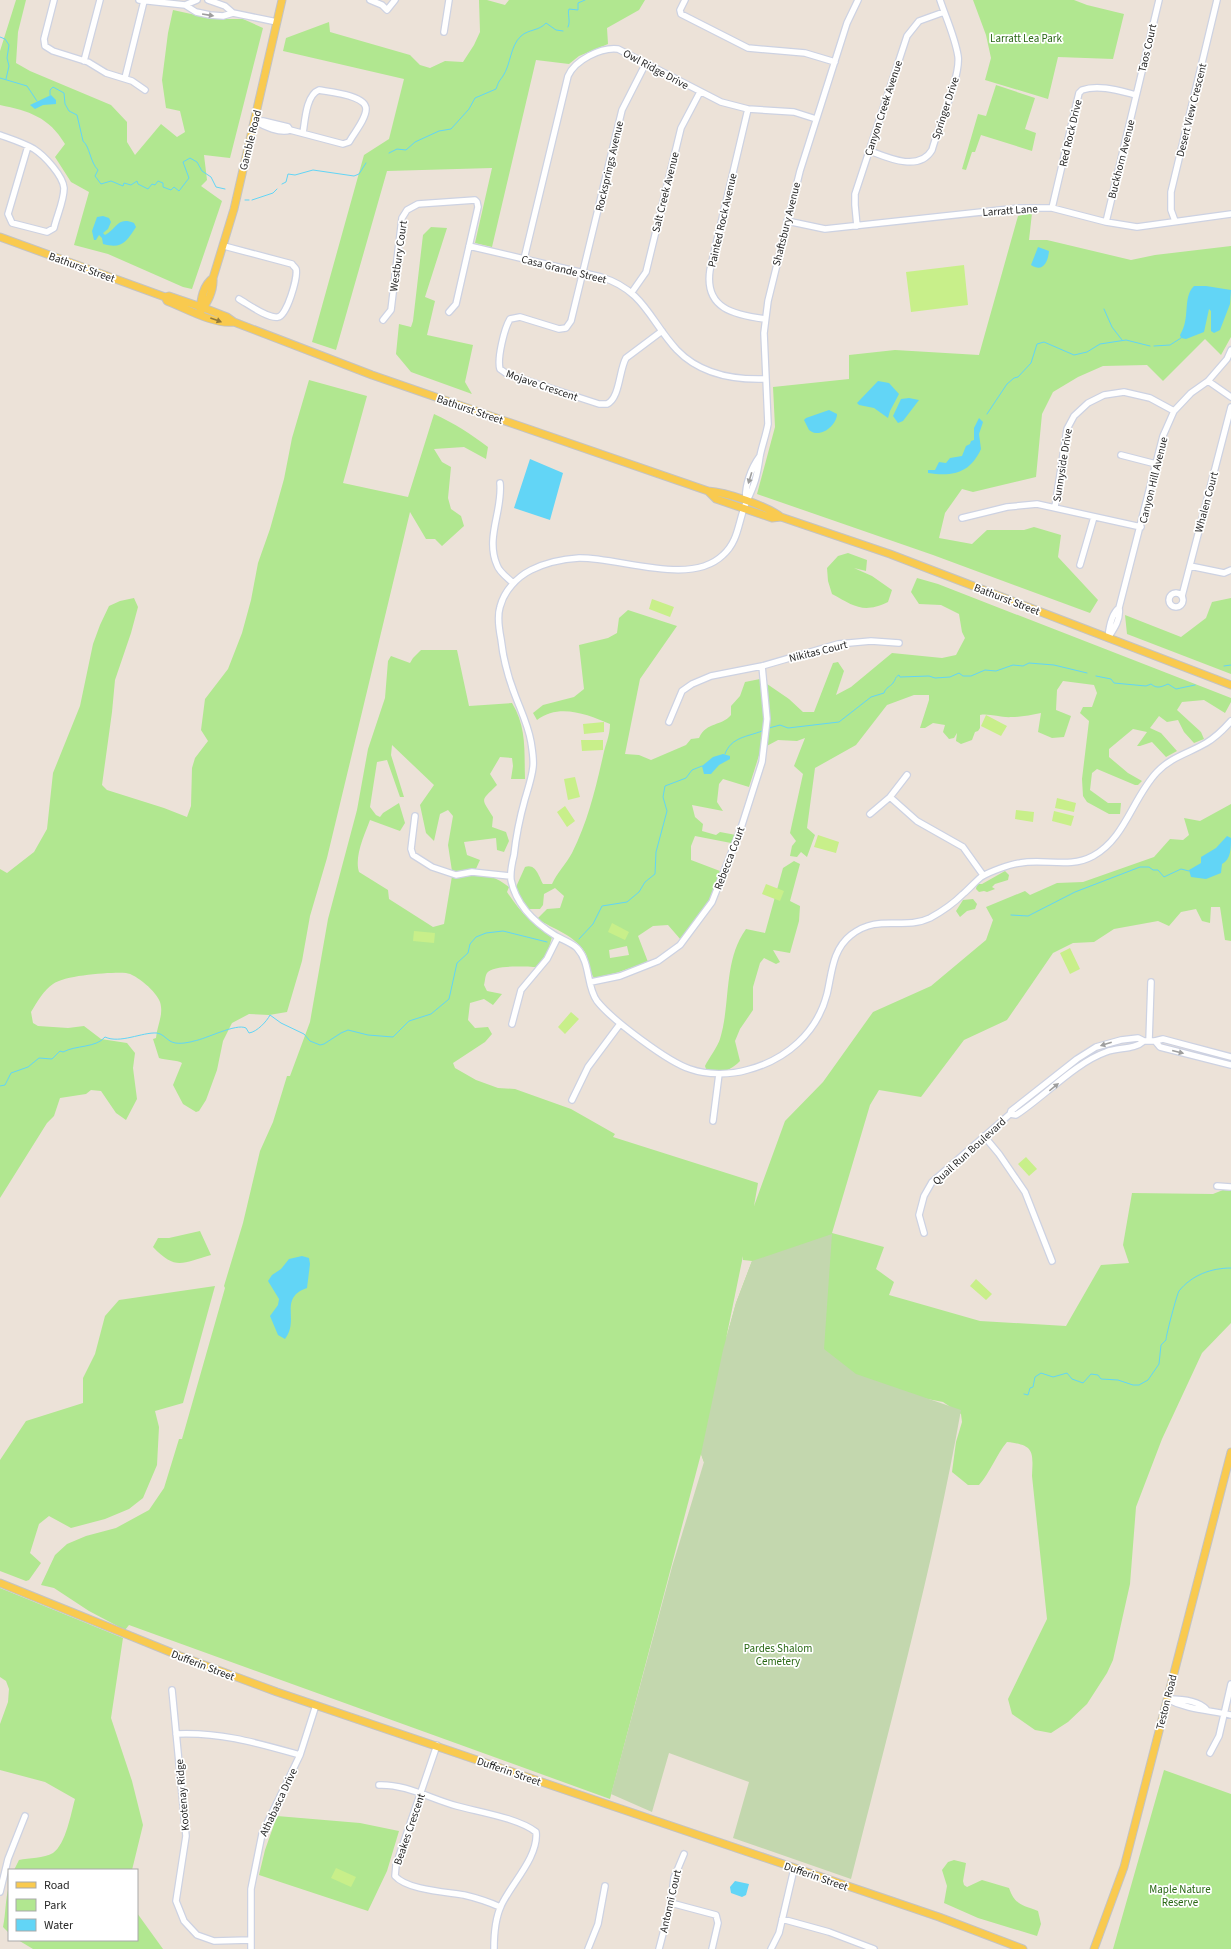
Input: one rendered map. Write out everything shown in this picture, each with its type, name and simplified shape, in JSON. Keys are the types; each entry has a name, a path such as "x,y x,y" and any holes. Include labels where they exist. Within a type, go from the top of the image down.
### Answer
{"main road":[{"name":"Gamble Road","path":"201,309 214,285 213,278 224,246 282,0"},
{"name":"Bathurst Street","path":"0,237 165,297 169,296 201,309 227,317 234,322 448,402 549,435 708,491 719,492 745,505 774,512 781,517 890,554 1231,685"},
{"name":"Teston Road","path":"1094,1949 1124,1867 1167,1699 1230,1471 1231,1452"},
{"name":"Dufferin Street","path":"0,1583 180,1656 316,1706 437,1745 794,1869 939,1917 1023,1949"}],"street":[{"path":"54,0 44,39 45,46 53,51 84,61 106,73 132,80 145,90"},
{"path":"84,61 100,0"},
{"path":"125,78 142,0 185,5 196,12 206,15 223,16 233,13 277,22"},
{"path":"185,5 197,0"},
{"path":"208,0 225,6 233,13"},
{"path":"370,0 382,5 387,10 395,0"},
{"path":"444,32 449,0"},
{"path":"685,0 680,10 681,14 740,45 755,49 806,53 835,62"},
{"name":"Shaftsbury Avenue","path":"513,583 520,576 537,567 581,558 645,568 689,569 708,566 722,557 731,546 745,505 745,494 754,464 760,456 768,424 765,379 765,319 787,221 816,119 849,17 858,0"},
{"name":"Springer Drive","path":"870,151 903,162 921,161 926,158 932,150 956,77 958,63 957,51 940,0"},
{"name":"Taos Court","path":"1136,95 1158,0"},
{"name":"Desert View Crescent","path":"1175,221 1172,210 1171,192 1217,0"},
{"name":"Canyon Creek Avenue","path":"857,226 854,205 855,194 907,36 919,21 944,12"},
{"name":"Owl Ridge Drive","path":"524,259 570,72 580,62 610,49 621,50 721,102 748,109 790,112 816,119"},
{"name":"Rocksprings Avenue","path":"583,273 622,110 646,63"},
{"name":"Red Rock Drive","path":"1052,208 1082,90 1093,88 1113,89 1136,95"},
{"path":"254,121 287,132 290,130 343,144 349,142 364,115 366,109 364,103 360,99 319,90 311,98 303,133"},
{"name":"Salt Creek Avenue","path":"632,292 646,272 680,128 700,92"},
{"name":"Buckhorn Avenue","path":"1106,222 1136,95"},
{"name":"Painted Rock Avenue","path":"748,109 710,270 709,281 716,299 728,311 743,316 765,319"},
{"path":"0,135 28,146 36,150 57,172 63,184 63,196 54,228 47,232 12,223 8,214 28,146"},
{"name":"Westbury Court","path":"383,320 391,310 402,218 407,210 418,204 472,200 477,202 478,207 456,304 449,312"},
{"name":"Larratt Lane","path":"787,221 825,229 1019,208 1052,208 1106,222 1137,226 1231,214"},
{"path":"224,246 292,264 296,269 296,278 285,313 280,317 276,318 261,312 239,299"},
{"name":"Casa Grande Street","path":"469,246 611,280 632,292 682,354 708,370 732,378 765,379"},
{"name":"Mojave Crescent","path":"583,273 571,322 566,328 559,329 520,317 510,320 498,362 500,369 507,374 521,379 599,404 608,404 614,399 626,358 662,331"},
{"name":"Canyon Hill Avenue","path":"1108,638 1115,629 1120,613 1119,608 1141,527 1163,436 1174,411 1191,394 1208,381 1227,359 1231,350"},
{"path":"1208,381 1231,397"},
{"name":"Sunnyside Drive","path":"1055,507 1067,429 1074,416 1088,403 1104,395 1124,392 1150,398 1174,411"},
{"name":"Whalen Court","path":"1182,596 1231,407"},
{"path":"1121,455 1156,464"},
{"path":"500,483 502,496 495,521 492,546 497,566 513,583 500,605 498,622 502,653 514,692 527,726 533,766 515,845 510,876 518,900 536,923 558,937 575,945 584,957 591,982 592,992 597,1001 620,1024 672,1061 691,1070 719,1074 746,1071 776,1059 800,1043 815,1023 826,999 834,959 840,944 854,932 868,924 884,922 907,923 928,919 961,897 983,875 1019,862 1058,864 1081,862 1098,854 1111,842 1154,774 1168,762 1211,740 1231,721"},
{"path":"962,518 1007,507 1028,504 1055,507 1141,527"},
{"path":"1080,565 1094,517"},
{"path":"1190,566 1224,573 1231,570"},
{"name":"Nikitas Court","path":"669,722 682,691 692,684 711,676 762,666 838,644 871,641 899,643"},
{"name":"Rebecca Court","path":"591,982 620,976 658,961 680,945 712,902 741,828 762,762 767,719 762,666"},
{"path":"870,814 890,797 907,775"},
{"path":"890,797 917,821 963,847 983,875"},
{"path":"415,816 411,849 413,856 432,867 456,875 472,872 510,876"},
{"path":"512,1024 521,990 547,959 558,937"},
{"path":"1150,1041 1152,982"},
{"path":"572,1100 588,1067 620,1024"},
{"name":"Quail Run Boulevard","path":"924,1233 919,1215 924,1196 932,1182 1010,1114 1011,1111 1077,1059 1096,1047 1108,1043 1138,1038 1150,1041 1160,1047 1231,1065"},
{"name":"Quail Run Boulevard","path":"1010,1114 1016,1115 1034,1103 1081,1065 1107,1051 1163,1039 1231,1057"},
{"path":"1204,1058 1206,1050"},
{"path":"1077,1059 1081,1065"},
{"path":"713,1121 719,1074"},
{"path":"1030,1096 1034,1103"},
{"path":"984,1136 999,1154 1025,1192 1052,1261"},
{"path":"1218,1186 1231,1187"},
{"path":"1210,1754 1219,1736 1231,1684"},
{"name":"Kootenay Ridge","path":"172,1690 186,1836 176,1901 184,1921 197,1935 214,1941 250,1940"},
{"path":"1167,1699 1179,1699 1202,1705 1206,1709 1231,1715"},
{"name":"Athabasca Drive","path":"251,1949 251,1889 262,1834 300,1755 316,1706"},
{"path":"176,1734 202,1733 228,1736 254,1741 300,1755"},
{"name":"Beakes Crescent","path":"437,1745 396,1865 395,1876 398,1880 420,1887 474,1898 500,1907"},
{"path":"379,1785 390,1785 502,1818 527,1826 536,1832 537,1837 527,1865 500,1907 494,1949"},
{"path":"0,1892 8,1858 25,1816"},
{"name":"Antonni Court","path":"659,1949 671,1903 674,1878 684,1854"},
{"path":"771,1949 779,1933 794,1869"},
{"path":"588,1949 598,1924 605,1886"},
{"path":"671,1903 716,1915 718,1923 712,1949"},
{"path":"782,1920 828,1932 874,1949"}],"green space":[{"path":"16,0 26,0 18,32 16,63 30,71 111,105 127,122 127,142 135,155 161,124 177,137 185,132 180,111 166,108 162,80 168,33 173,10 214,19 243,19 263,28 230,158 204,155 207,180 201,186 222,201 192,289 183,287 108,254 74,245 89,192 71,182 55,157 65,144 59,135 45,121 29,113 0,105 0,51"},
{"path":"479,0 487,0 505,5 509,0 645,0 639,10 607,28 608,44 579,56 569,64 536,60 492,247 475,243 492,168 387,171 336,350 312,342 364,155 389,139 404,79 283,51 286,38 329,22 330,32 410,55 420,65 430,68 445,61 463,62 480,32"},
{"name":"Larratt Lea Park","path":"973,0 1074,0 1087,5 1124,14 1113,59 1058,57 1048,99 985,80 991,58 986,35"},
{"path":"996,85 1035,98 1025,129 1036,133 1032,151 981,135 975,152 972,152 966,170 962,169 978,114 986,116"},
{"path":"1032,213 1029,240 1047,240 1131,260 1155,255 1231,246 1231,337 1221,355 1205,339 1163,381 1147,365 1103,366 1078,377 1053,392 1042,414 1036,477 973,492 962,489 945,513 939,538 972,544 987,530 1024,530 1034,527 1061,535 1058,557 1098,600 1090,613 933,555 757,494 775,427 773,387 849,379 849,355 895,350 979,355 1018,216"},
{"path":"431,227 447,228 425,297 435,301 427,335 473,345 465,382 472,394 411,372 396,354 399,324 411,327 413,321 423,235"},
{"path":"964,265 968,305 911,312 906,272"},
{"path":"309,380 367,396 343,483 408,497 434,414 462,429 488,447 486,459 464,447 434,449 442,462 451,467 448,498 451,509 461,516 464,526 442,546 435,539 426,539 410,512 327,858 310,916 302,961 287,1012 269,1015 249,1014 232,1023 223,1041 217,1070 206,1100 199,1111 196,1112 183,1104 173,1085 182,1063 159,1058 153,1039 156,1038 161,1016 161,1007 155,993 146,984 130,974 119,973 78,976 53,984 38,1000 31,1012 33,1023 38,1026 68,1028 84,1026 101,1039 127,1043 135,1053 133,1068 137,1099 126,1120 116,1113 101,1091 91,1090 86,1094 60,1098 54,1116 47,1123 0,1198 0,869 7,873 34,852 47,829 53,773 80,706 93,644 109,606 120,601 134,598 138,607 115,680 102,785 107,790 187,817 191,806 192,768 195,758 208,741 201,730 205,699 228,669 242,633 251,600 258,563 270,529 284,479 292,438"},
{"path":"848,553 867,560 866,571 854,568 872,576 892,590 888,602 872,608 865,608 853,605 832,594 828,581 827,568 838,556"},
{"path":"917,578 938,584 1231,698 1231,702 1225,713 1204,700 1182,702 1177,710 1201,732 1204,739 1194,743 1184,732 1178,720 1167,722 1159,716 1150,728 1161,733 1177,751 1166,757 1152,742 1137,746 1147,732 1133,729 1109,749 1109,757 1128,773 1142,781 1138,785 1135,785 1097,769 1092,773 1090,790 1108,803 1121,803 1120,814 1109,814 1087,802 1083,796 1082,779 1089,721 1080,713 1083,707 1092,707 1097,693 1094,685 1063,681 1057,690 1056,710 1071,716 1064,737 1052,738 1038,732 1041,713 1008,717 980,715 980,728 975,732 972,740 961,744 956,741 957,733 954,738 949,739 943,732 945,725 933,723 925,728 920,728 929,700 929,695 914,695 887,705 856,745 815,768 807,828 815,835 807,857 801,852 797,857 790,856 792,846 796,841 790,833 803,774 794,766 805,738 797,741 778,740 761,749 749,787 723,779 719,784 717,802 723,811 692,805 695,817 703,824 702,831 716,835 720,832 736,835 734,843 695,836 691,846 691,860 720,871 710,901 681,940 668,925 653,926 638,936 648,962 616,973 594,978 586,954 582,948 571,938 537,919 547,909 560,908 564,896 555,888 544,894 543,905 540,909 528,909 521,904 516,887 525,867 529,866 537,871 543,884 552,884 570,857 578,841 594,794 610,724 573,712 554,712 537,720 533,713 543,705 574,697 584,689 579,645 608,638 617,633 619,618 628,610 677,626 640,679 625,754 639,755 651,760 686,745 691,739 699,738 710,726 727,719 731,715 731,706 740,696 745,682 760,679 789,699 803,712 814,712 833,663 838,662 844,671 836,695 851,687 892,653 942,658 956,655 965,638 962,632 959,614 941,605 919,604 911,592","holes":["627,946 629,955 610,958 609,950"]},
{"path":"1231,598 1231,674 1127,634 1125,615 1181,637 1206,618 1212,602"},
{"path":"652,599 674,607 670,617 649,609"},
{"path":"421,650 457,650 469,706 512,703 520,721 524,740 525,779 511,779 513,766 512,758 500,757 490,774 497,785 485,797 484,800 493,817 492,827 506,832 509,841 504,852 497,850 496,838 464,842 467,855 480,860 475,871 452,871 448,845 453,816 448,810 440,814 434,841 426,833 420,805 434,785 392,745 391,755 404,797 400,797 387,760 377,762 370,807 376,815 380,817 383,813 399,803 405,823 400,831 370,820 359,852 359,872 388,890 389,899 433,927 444,924 452,876 460,874 482,874 489,876 509,887 507,892 522,912 533,923 552,937 548,951 537,967 503,967 496,968 487,973 484,985 487,991 502,994 493,1005 484,999 470,1003 468,1020 475,1028 488,1027 492,1034 485,1042 453,1063 455,1068 476,1080 498,1088 515,1089 571,1109 615,1134 613,1137 758,1183 754,1206 785,1121 823,1082 873,1012 931,986 986,940 993,920 986,907 1025,891 1030,895 1057,883 1083,882 1154,857 1170,839 1183,840 1189,835 1184,818 1200,821 1231,804 1231,941 1225,940 1220,907 1211,907 1210,923 1202,921 1196,909 1181,912 1169,926 1158,921 1114,929 1094,942 1073,943 1053,953 1007,1020 964,1040 921,1097 879,1090 870,1105 832,1233 884,1247 876,1269 894,1282 889,1295 980,1321 1066,1326 1101,1265 1129,1263 1123,1245 1132,1193 1213,1194 1223,1190 1231,1191 1231,1323 1202,1353 1162,1439 1136,1507 1130,1584 1113,1660 1107,1673 1087,1704 1068,1722 1051,1733 1035,1730 1012,1714 1008,1699 1047,1619 1032,1476 1032,1455 1023,1445 1007,1442 979,1485 968,1485 952,1472 956,1442 962,1422 961,1414 943,1402 891,1392 707,1471 701,1454 610,1799 129,1625 125,1630 89,1611 54,1588 41,1585 55,1555 67,1544 86,1536 116,1528 149,1510 164,1488 179,1439 182,1439 243,1223 260,1151 273,1122 287,1076 290,1076 310,1022 328,919 357,810 368,749 385,698 388,661 391,656 410,663","holes":["743,1256 743,1260 752,1261 736,1303 726,1339"]},
{"path":"986,715 1007,726 1001,736 981,726"},
{"path":"604,722 604,732 584,734 583,724"},
{"path":"581,740 603,740 603,750 582,751"},
{"path":"575,777 580,797 568,800 564,779"},
{"path":"1057,798 1076,803 1074,812 1055,808"},
{"path":"565,806 575,821 567,827 557,812"},
{"path":"1016,810 1034,812 1033,822 1015,819"},
{"path":"1054,811 1074,816 1071,826 1052,821"},
{"path":"818,835 839,842 836,853 814,847"},
{"path":"794,861 800,864 790,901 800,906 799,921 790,953 773,950 780,962 776,964 764,958 760,963 753,987 753,1010 740,1029 735,1041 740,1061 725,1071 711,1071 706,1069 705,1066 720,1039 728,982 734,955 739,941 746,929 765,933 783,868"},
{"path":"1005,871 1009,875 1008,880 995,884 992,887 995,889 987,892 979,892 976,889 977,884 982,884"},
{"path":"766,884 784,891 780,901 762,894"},
{"path":"973,899 977,904 975,909 967,911 960,917 956,911 963,900"},
{"path":"612,923 629,932 625,940 608,932"},
{"path":"414,931 435,933 434,943 413,941"},
{"path":"1070,948 1080,969 1070,974 1060,953"},
{"path":"571,1012 579,1019 565,1034 558,1027"},
{"path":"1026,1157 1037,1169 1029,1176 1018,1164"},
{"path":"200,1231 211,1255 180,1263 168,1260 153,1247 158,1238 169,1238"},
{"name":"Pardes Shalom Cemetery","path":"832,1234 824,1349 856,1374 961,1410 950,1469 924,1587 896,1704 851,1879 733,1838 749,1782 669,1753 652,1812 611,1794 672,1567 704,1462 701,1454 723,1350 736,1303 752,1261"},
{"path":"976,1279 992,1294 986,1300 970,1286"},
{"path":"215,1286 183,1403 155,1411 159,1427 157,1465 143,1498 129,1509 105,1519 71,1528 49,1516 39,1524 30,1553 41,1563 29,1580 26,1581 0,1571 0,1460 26,1421 83,1403 83,1378 95,1354 105,1316 119,1300"},
{"path":"0,1588 123,1638 111,1718 132,1781 143,1825 132,1869 14,1869 19,1860 45,1856 58,1849 65,1836 75,1799 45,1782 0,1770 0,1724 8,1702 9,1689 6,1681 0,1677"},
{"name":"Maple Nature Reserve","path":"1164,1770 1231,1794 1231,1949 1113,1949"},
{"path":"277,1816 360,1823 399,1831 387,1871 368,1911 259,1875 265,1850"},
{"path":"954,1860 966,1863 963,1881 964,1885 967,1887 982,1880 1009,1888 1011,1894 1020,1904 1038,1911 1041,1924 1037,1936 978,1918 944,1903 947,1886 942,1870 948,1862"},
{"path":"336,1868 356,1877 351,1887 331,1878"},
{"path":"8,1891 8,1932 3,1927"},
{"path":"138,1914 163,1949 33,1949 20,1941 138,1941"}],"water":[{"path":"51,95 56,100 56,104 43,105 35,109 30,105"},
{"path":"103,216 109,218 111,222 108,229 103,233 105,235 124,221 134,223 136,227 126,241 119,245 114,246 103,244 102,238 99,235 96,240 94,240 92,231 97,217"},
{"path":"1038,247 1049,251 1046,262 1039,268 1031,265"},
{"path":"1194,286 1206,286 1231,290 1230,304 1220,330 1214,333 1211,331 1211,311 1209,309 1204,332 1186,339 1181,338 1180,335 1185,322 1188,296"},
{"path":"878,381 889,383 899,394 888,418 874,408 859,405 857,403"},
{"path":"909,398 919,400 903,421 898,423 893,416 901,399"},
{"path":"829,410 837,414 837,417 827,430 820,433 814,433 809,430 804,420 806,418"},
{"path":"979,418 983,422 979,434 981,449 972,463 960,472 945,474 928,473 928,470 935,470 939,462 946,463 950,458 962,456 966,446 974,440 974,428"},
{"path":"530,459 563,473 550,520 514,508"},
{"path":"723,754 730,756 730,759 719,765 711,774 704,774 702,766 713,757"},
{"path":"1227,836 1231,838 1231,849 1227,860 1222,864 1221,873 1206,879 1191,877 1189,870 1201,863 1201,857 1216,848"},
{"path":"302,1256 309,1258 310,1264 307,1288 298,1292 293,1298 291,1304 291,1324 285,1339 278,1335 270,1316 278,1305 279,1299 268,1281 272,1275 281,1269 289,1259"},
{"path":"735,1881 749,1884 746,1895 742,1897 731,1893 730,1887"}],"waterway":[{"path":"568,27 569,9 578,10 578,3 585,0"},
{"path":"389,153 397,149 406,150 415,142 439,131 451,129 469,109 475,98 496,89 506,71 517,40 521,36 543,26 546,23 556,30 563,31"},
{"path":"0,37 5,39 9,45 7,58 9,66 6,79"},
{"path":"0,78 27,86 37,101"},
{"path":"50,95 50,90 53,87 64,93 65,104 69,111 77,115 83,141 95,167 98,170 95,176 101,184 111,181 123,186 124,183 131,185 137,181 138,184 148,189 152,184 155,185 158,181 163,183 163,187 171,190 174,187 179,191 189,178 183,162 190,158 197,162 202,171 211,177 216,187 225,189"},
{"path":"282,184 286,182 288,174 295,175 313,170 354,176 359,174 366,163"},
{"path":"252,200 273,193 277,189"},
{"path":"1104,309 1112,327 1122,340"},
{"path":"1154,346 1170,345 1181,338"},
{"path":"987,414 1007,384 1014,378 1018,377 1031,363 1037,344 1044,342 1074,355 1087,352 1100,344 1126,340 1150,346"},
{"path":"769,728 780,725 788,728 839,722 871,697 884,693 899,675 900,677 929,676 935,678 950,677 959,673 963,676 971,676 985,670 996,671 1013,665 1023,666 1029,663 1054,665 1087,673"},
{"path":"1224,666 1231,665"},
{"path":"1096,676 1111,679 1114,683 1146,686 1151,684 1157,687 1168,684 1176,689 1195,685"},
{"path":"725,754 731,744 735,741 745,736 762,731"},
{"path":"579,939 593,924 602,906 627,902 639,892 645,882 655,874 656,852 667,811 663,797 665,786 686,778 692,770 702,766"},
{"path":"1011,915 1028,916 1075,892 1140,867 1149,867 1153,870 1158,870 1164,877 1181,869 1189,871"},
{"path":"0,1086 5,1085 11,1073 28,1067 39,1058 52,1059 60,1051 63,1052 74,1048 91,1045 101,1041 105,1037 111,1039 124,1039 157,1033 172,1042 185,1043 241,1027 246,1028 249,1033 255,1031 261,1026 270,1015 281,1023 304,1034 310,1041 320,1045 348,1030 368,1035 393,1037 409,1021 431,1014 449,999 457,963 468,953 470,944 476,937 486,933 503,931 547,942"},
{"path":"1024,1394 1028,1395 1030,1388 1033,1387 1035,1377 1041,1373 1053,1377 1067,1373 1072,1379 1083,1383 1091,1374 1098,1375 1101,1379 1118,1380 1133,1385 1139,1385 1148,1380 1159,1364 1161,1345 1166,1340 1179,1291 1184,1285 1202,1274 1216,1269 1231,1268"}]}
